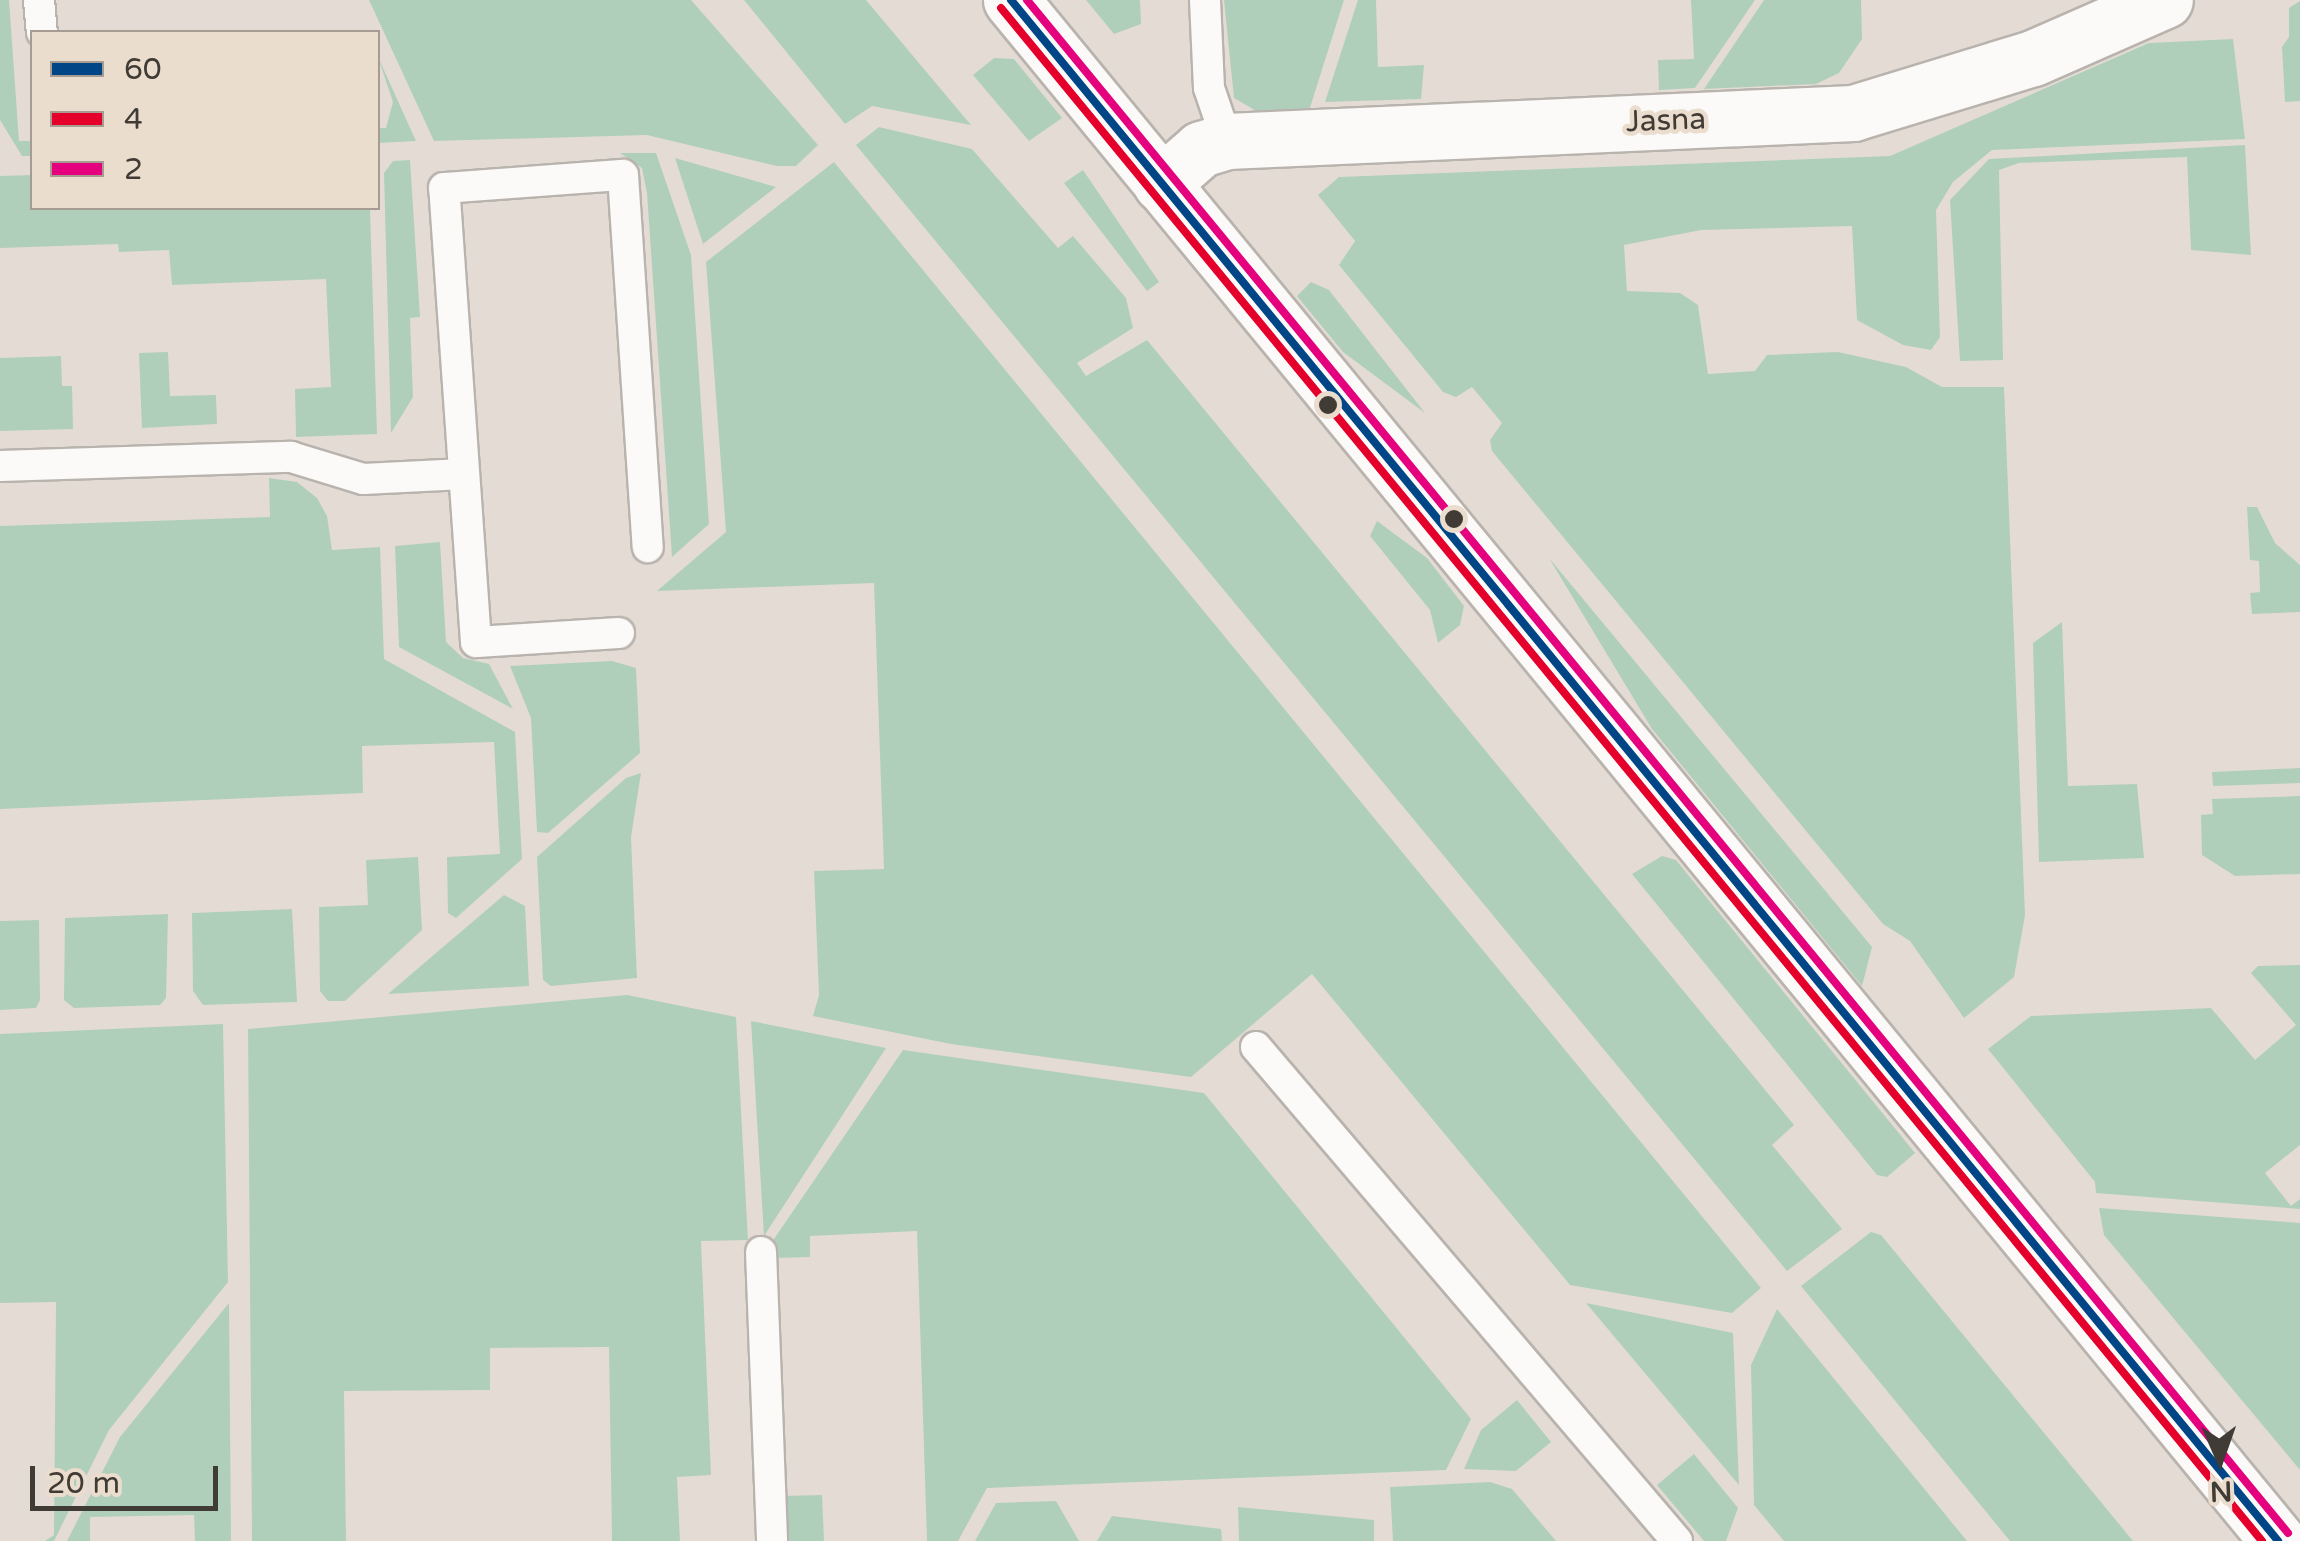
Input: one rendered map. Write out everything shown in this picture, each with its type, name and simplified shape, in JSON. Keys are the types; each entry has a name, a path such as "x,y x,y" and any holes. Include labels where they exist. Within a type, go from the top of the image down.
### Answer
{"street":[{"path":"1011,0 2278,1541"},
{"name":"Jasna","path":"1161,184 1200,150 1226,141 1853,113 2032,58 2165,0"}],"lane":[{"path":"39,0 42,30"},
{"path":"1205,0 1209,88 1226,141"},
{"path":"618,633 476,642 444,188 623,175 648,546"},
{"path":"0,466 291,457 363,479 464,474"},
{"path":"1256,1047 1677,1541"},
{"path":"761,1252 772,1541"}],"green space":[{"path":"0,0 9,0 19,141 30,141 30,156 22,156 0,120"},
{"path":"369,0 691,0 818,145 796,166 777,166 647,135 434,141"},
{"path":"744,0 866,0 971,125 872,106 845,124"},
{"path":"1086,0 1140,0 1141,24 1114,34"},
{"path":"1224,0 1344,0 1307,117 1265,116 1234,98"},
{"path":"1358,0 1376,0 1378,67 1424,65 1421,99 1325,102"},
{"path":"1691,0 1755,0 1695,88 1659,90 1658,60 1694,59"},
{"path":"1764,0 1861,0 1862,39 1839,73 1816,84 1704,89"},
{"path":"2300,1 2300,101 2285,102 2282,47 2289,37 2289,8"},
{"path":"2233,39 2245,139 1992,150 1953,182 1936,210 1940,337 1931,350 1903,345 1857,320 1852,226 1701,230 1624,245 1627,291 1680,293 1698,305 1708,374 1755,371 1767,355 1838,352 1906,367 1942,387 2004,387 2025,915 2014,977 1964,1018 1910,941 1883,924 1492,451 1490,440 1502,423 1472,387 1456,397 1443,392 1339,265 1355,241 1318,195 1339,177 1890,156 2149,43"},
{"path":"994,58 1014,59 1062,118 1029,141 973,75"},
{"path":"380,61 416,141 380,143 380,128 386,128 393,102"},
{"path":"879,127 972,149 1058,248 1073,236 1126,298 1133,328 1077,363 1086,376 1147,340 1794,1125 1772,1145 1842,1229 1787,1271 856,145"},
{"path":"2245,145 2251,255 2191,250 2187,157 2019,163 1999,170 2003,360 1960,361 1950,200 1989,159"},
{"path":"620,153 656,153 691,255 709,524 672,557 647,193 642,168"},
{"path":"675,158 776,187 703,244"},
{"path":"410,160 420,317 410,318 413,397 391,433 384,173 393,161"},
{"path":"834,162 1761,1288 1732,1313 1570,1285 1312,974 1191,1077 951,1044 813,1016 819,995 814,871 884,869 874,583 657,591 726,532 706,262"},
{"path":"1083,170 1159,282 1147,291 1064,183"},
{"path":"30,175 30,210 370,210 377,434 296,437 295,389 331,387 326,279 172,285 169,250 119,252 118,244 0,248 0,176"},
{"path":"1311,282 1329,290 1425,413 1343,352 1297,296"},
{"path":"168,352 170,396 216,395 217,424 142,428 139,353"},
{"path":"61,356 62,386 72,386 73,429 0,431 0,358"},
{"path":"269,478 297,482 317,498 327,516 332,550 380,547 384,659 515,732 522,859 456,918 448,913 447,857 500,854 494,742 362,746 363,793 0,809 0,526 270,517"},
{"path":"2247,507 2257,507 2275,543 2300,565 2300,612 2252,614 2250,593 2260,592 2259,561 2250,560"},
{"path":"1377,521 1427,558 1464,606 1460,625 1438,643 1430,610 1370,536"},
{"path":"440,542 446,642 463,658 489,664 513,709 399,647 395,546"},
{"path":"1549,558 1872,947 1862,986 1652,729"},
{"path":"2062,622 2068,786 2137,784 2144,858 2039,862 2033,643"},
{"path":"612,661 636,668 640,753 548,833 537,832 531,718 510,666"},
{"path":"2300,768 2300,783 2213,786 2212,772"},
{"path":"641,773 631,837 637,978 551,986 543,980 537,857 626,778"},
{"path":"2300,796 2300,874 2235,876 2202,855 2201,815 2213,814 2212,799"},
{"path":"1662,856 1676,860 1915,1153 1887,1177 1877,1175 1632,874"},
{"path":"418,857 422,930 345,1001 328,1001 320,991 319,907 368,905 366,860"},
{"path":"504,895 525,906 529,986 388,994"},
{"path":"292,909 297,1002 203,1005 193,991 192,913"},
{"path":"168,914 166,998 160,1005 74,1008 64,1000 65,918"},
{"path":"39,920 40,1000 36,1008 0,1010 0,921"},
{"path":"2300,965 2300,1145 2265,1173 2291,1206 2300,1199 2300,1209 2096,1193 2095,1182 1988,1049 2031,1016 2211,1008 2255,1060 2296,1025 2251,973 2258,966"},
{"path":"627,995 736,1017 748,1240 701,1241 711,1475 677,1477 680,1541 612,1541 609,1347 490,1348 490,1390 344,1391 346,1541 252,1541 248,1029"},
{"path":"751,1021 886,1048 764,1236"},
{"path":"223,1024 228,1282 109,1430 54,1541 45,1541 54,1535 56,1302 0,1303 0,1034"},
{"path":"903,1050 1204,1093 1471,1419 1446,1470 987,1488 958,1541 927,1541 917,1231 810,1236 810,1257 775,1258 774,1239"},
{"path":"2099,1208 2300,1223 2300,1470 2104,1235"},
{"path":"1871,1232 1881,1235 2133,1541 2010,1541 1801,1286"},
{"path":"229,1303 231,1541 195,1541 194,1515 90,1517 90,1541 67,1541 120,1437"},
{"path":"1586,1303 1733,1333 1739,1485"},
{"path":"1777,1309 1967,1541 1784,1541 1754,1505 1751,1365"},
{"path":"1517,1400 1551,1442 1516,1471 1464,1469 1481,1430"},
{"path":"1694,1454 1738,1508 1726,1541 1704,1541 1657,1485"},
{"path":"1490,1482 1512,1489 1556,1541 1393,1541 1390,1487"},
{"path":"822,1495 824,1541 785,1541 783,1496"},
{"path":"1056,1501 1079,1541 975,1541 996,1503"},
{"path":"1238,1507 1374,1520 1374,1541 1239,1541"},
{"path":"1112,1516 1221,1529 1222,1541 1097,1541"}],"transit line":[{"name":"60","path":"1011,0 2278,1541"},
{"name":"2","path":"1027,0 2288,1533"},
{"name":"4","path":"1001,8 2262,1541"}]}
